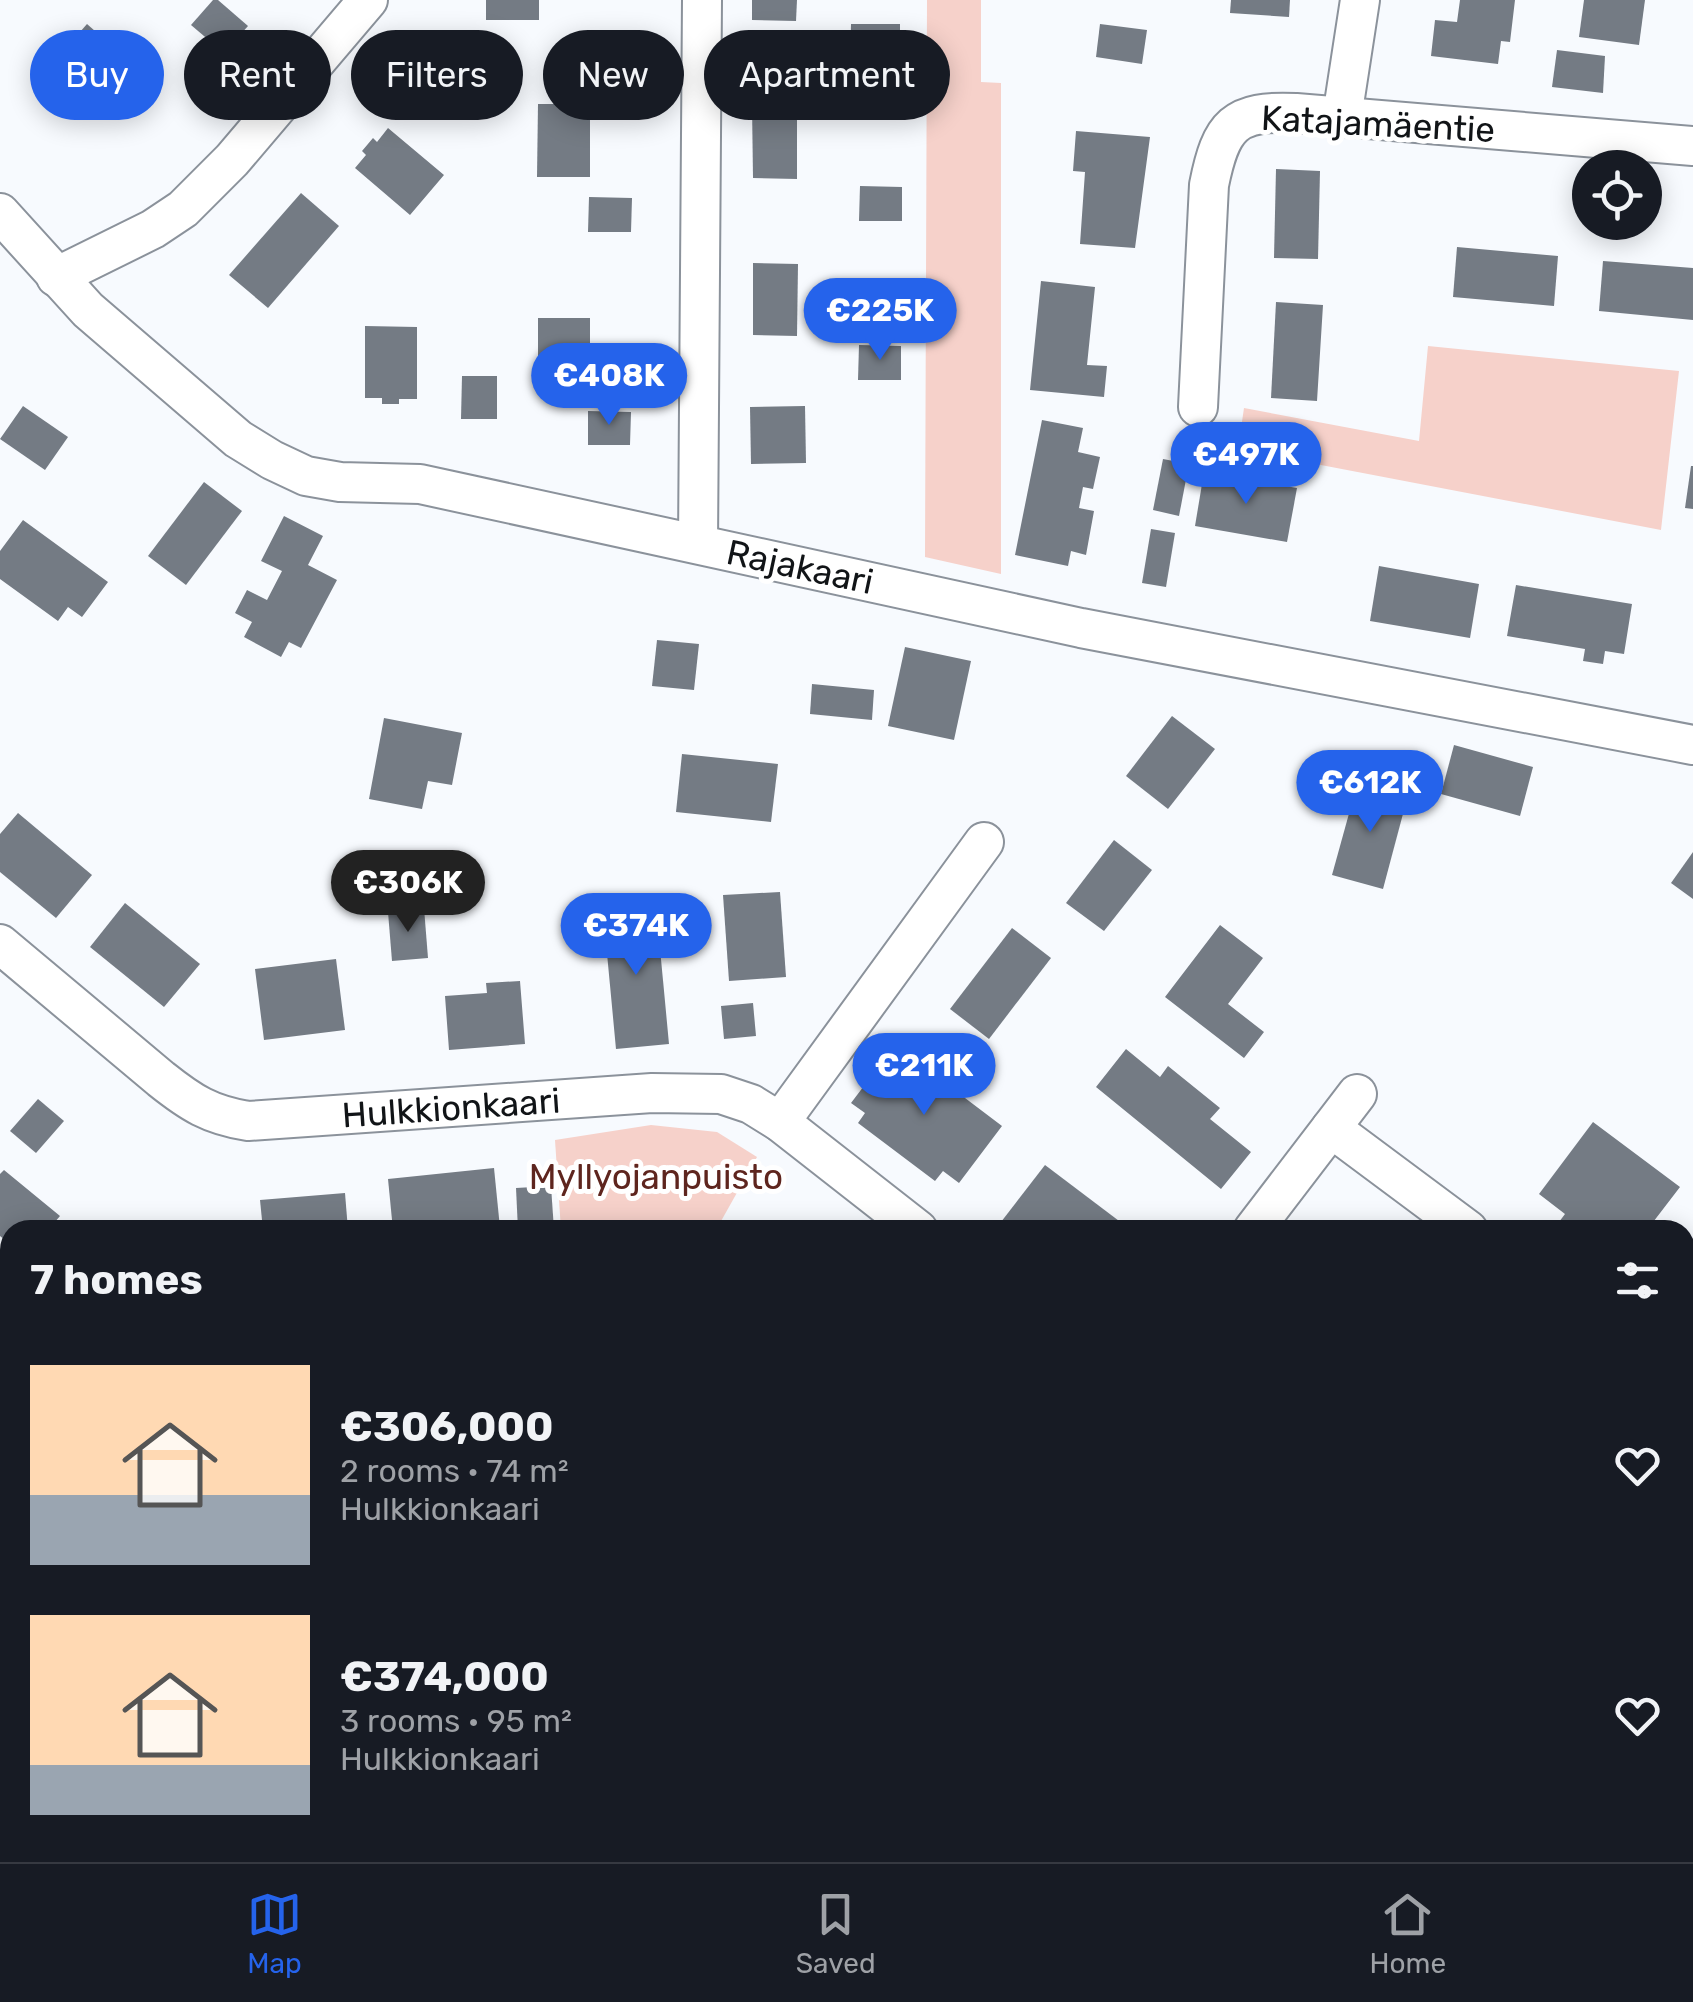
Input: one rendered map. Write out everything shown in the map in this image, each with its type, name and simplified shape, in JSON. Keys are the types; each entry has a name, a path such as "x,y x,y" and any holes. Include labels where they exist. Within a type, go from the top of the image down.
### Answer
{"street":[{"path":"56,278 153,229 183,209 232,160 368,0"},
{"path":"698,544 702,0"},
{"path":"1342,117 1360,0"},
{"name":"Katajamäentie","path":"1198,408 1214,160 1226,135 1245,115 1268,111 1693,146"},
{"name":"Rajakaari","path":"0,213 56,278 122,342 238,439 306,476 340,482 420,484 1082,628 1693,745"},
{"path":"780,1122 984,842"},
{"name":"Hulkkionkaari","path":"0,944 188,1100 218,1116 248,1121 280,1120 689,1092 721,1094 751,1104 780,1122 905,1220"},
{"path":"1261,1220 1357,1094"},
{"path":"1331,1128 1455,1220"}],"green space":[{"path":"927,0 981,0 981,82 1001,83 1001,574 925,557 927,120 950,120 950,30 927,30"},
{"path":"1428,346 1679,371 1661,530 1238,449 1244,408 1419,441"},
{"name":"Myllyojanpuisto","path":"651,1125 717,1132 757,1157 722,1220 560,1220 555,1140"}],"building":[{"path":"213,0 218,0 248,26 244,30 197,30 191,25"},
{"path":"486,0 539,0 539,20 486,20"},
{"path":"752,0 797,0 796,21 752,20"},
{"path":"1231,0 1290,0 1289,17 1230,13"},
{"path":"1460,0 1515,0 1510,42 1501,41 1498,64 1431,56 1435,20 1457,22"},
{"path":"1584,0 1645,0 1639,45 1579,37"},
{"path":"851,24 900,24 900,30 851,30"},
{"path":"1100,24 1147,30 1142,64 1096,57"},
{"path":"1557,50 1605,56 1603,93 1552,87"},
{"path":"538,104 543,104 543,120 590,120 590,177 537,177"},
{"path":"752,120 797,120 797,179 753,178"},
{"path":"388,128 444,175 410,215 355,168 366,155 362,151 373,138 377,142"},
{"path":"1076,131 1150,137 1135,248 1080,244 1085,172 1073,171"},
{"path":"1276,169 1320,171 1318,259 1274,258"},
{"path":"860,186 902,187 902,221 859,221"},
{"path":"301,193 339,226 268,308 229,275"},
{"path":"589,197 632,198 631,232 588,232"},
{"path":"1457,247 1558,256 1554,306 1453,297"},
{"path":"1603,261 1693,268 1693,320 1599,311"},
{"path":"753,263 798,264 797,336 753,335"},
{"path":"1041,281 1095,287 1087,365 1107,366 1104,397 1030,390"},
{"path":"1276,302 1323,305 1317,401 1271,398"},
{"path":"538,318 590,318 590,391 538,391"},
{"path":"365,326 417,327 417,399 382,404 382,398 365,398"},
{"path":"859,345 901,346 901,380 858,380"},
{"path":"462,376 497,376 497,419 461,419"},
{"path":"23,406 68,437 45,470 0,439"},
{"path":"805,406 806,463 751,464 750,407"},
{"path":"588,411 631,412 630,445 588,445"},
{"path":"1042,420 1083,428 1078,452 1100,457 1093,489 1083,487 1079,508 1094,511 1086,555 1071,551 1068,566 1015,555"},
{"path":"1163,459 1189,464 1179,516 1153,510"},
{"path":"1693,466 1693,509 1685,508"},
{"path":"1204,472 1297,488 1287,542 1195,526"},
{"path":"204,482 242,511 186,585 148,556"},
{"path":"284,516 323,536 308,565 337,580 301,648 289,642 281,657 244,637 252,622 235,613 247,590 267,600 282,571 261,561"},
{"path":"23,520 108,582 82,617 68,607 58,621 0,579 0,551"},
{"path":"1151,529 1175,533 1166,587 1142,583"},
{"path":"1379,566 1479,584 1470,638 1370,621"},
{"path":"1516,585 1632,604 1624,654 1605,651 1603,664 1583,661 1585,649 1507,636"},
{"path":"657,640 699,644 694,690 652,686"},
{"path":"905,647 971,661 954,740 888,726"},
{"path":"812,684 874,690 872,720 810,714"},
{"path":"1172,716 1215,749 1168,809 1126,776"},
{"path":"384,718 462,733 452,785 428,781 422,809 369,799"},
{"path":"1454,745 1533,767 1520,816 1441,794"},
{"path":"682,754 778,764 771,822 676,812"},
{"path":"1358,781 1408,795 1383,889 1332,875"},
{"path":"18,813 92,875 56,918 0,872 0,834"},
{"path":"1114,840 1152,870 1104,931 1066,903"},
{"path":"1693,852 1693,899 1671,883"},
{"path":"780,892 786,977 729,981 723,895"},
{"path":"125,903 200,964 164,1007 90,947"},
{"path":"656,906 669,1044 616,1049 603,911"},
{"path":"424,908 428,958 392,961 388,912"},
{"path":"1220,925 1263,958 1228,1004 1264,1032 1244,1058 1165,997"},
{"path":"1012,928 1051,958 989,1039 950,1009"},
{"path":"336,959 345,1030 264,1040 255,969"},
{"path":"520,981 525,1044 449,1050 445,996 487,993 486,983"},
{"path":"753,1003 756,1036 724,1039 721,1006"},
{"path":"895,1045 1002,1126 959,1183 943,1171 935,1181 858,1123 865,1113 851,1103"},
{"path":"1126,1049 1160,1077 1168,1066 1220,1108 1210,1119 1251,1152 1221,1189 1096,1087"},
{"path":"38,1099 64,1121 36,1153 10,1131"},
{"path":"1593,1122 1680,1187 1655,1220 1560,1220 1565,1214 1539,1194"},
{"path":"1045,1165 1118,1220 1003,1220"},
{"path":"494,1168 499,1220 392,1220 388,1179"},
{"path":"4,1170 60,1216 57,1220 0,1220 0,1174"},
{"path":"551,1186 553,1220 518,1220 516,1188"},
{"path":"345,1193 347,1220 262,1220 260,1200"}]}
